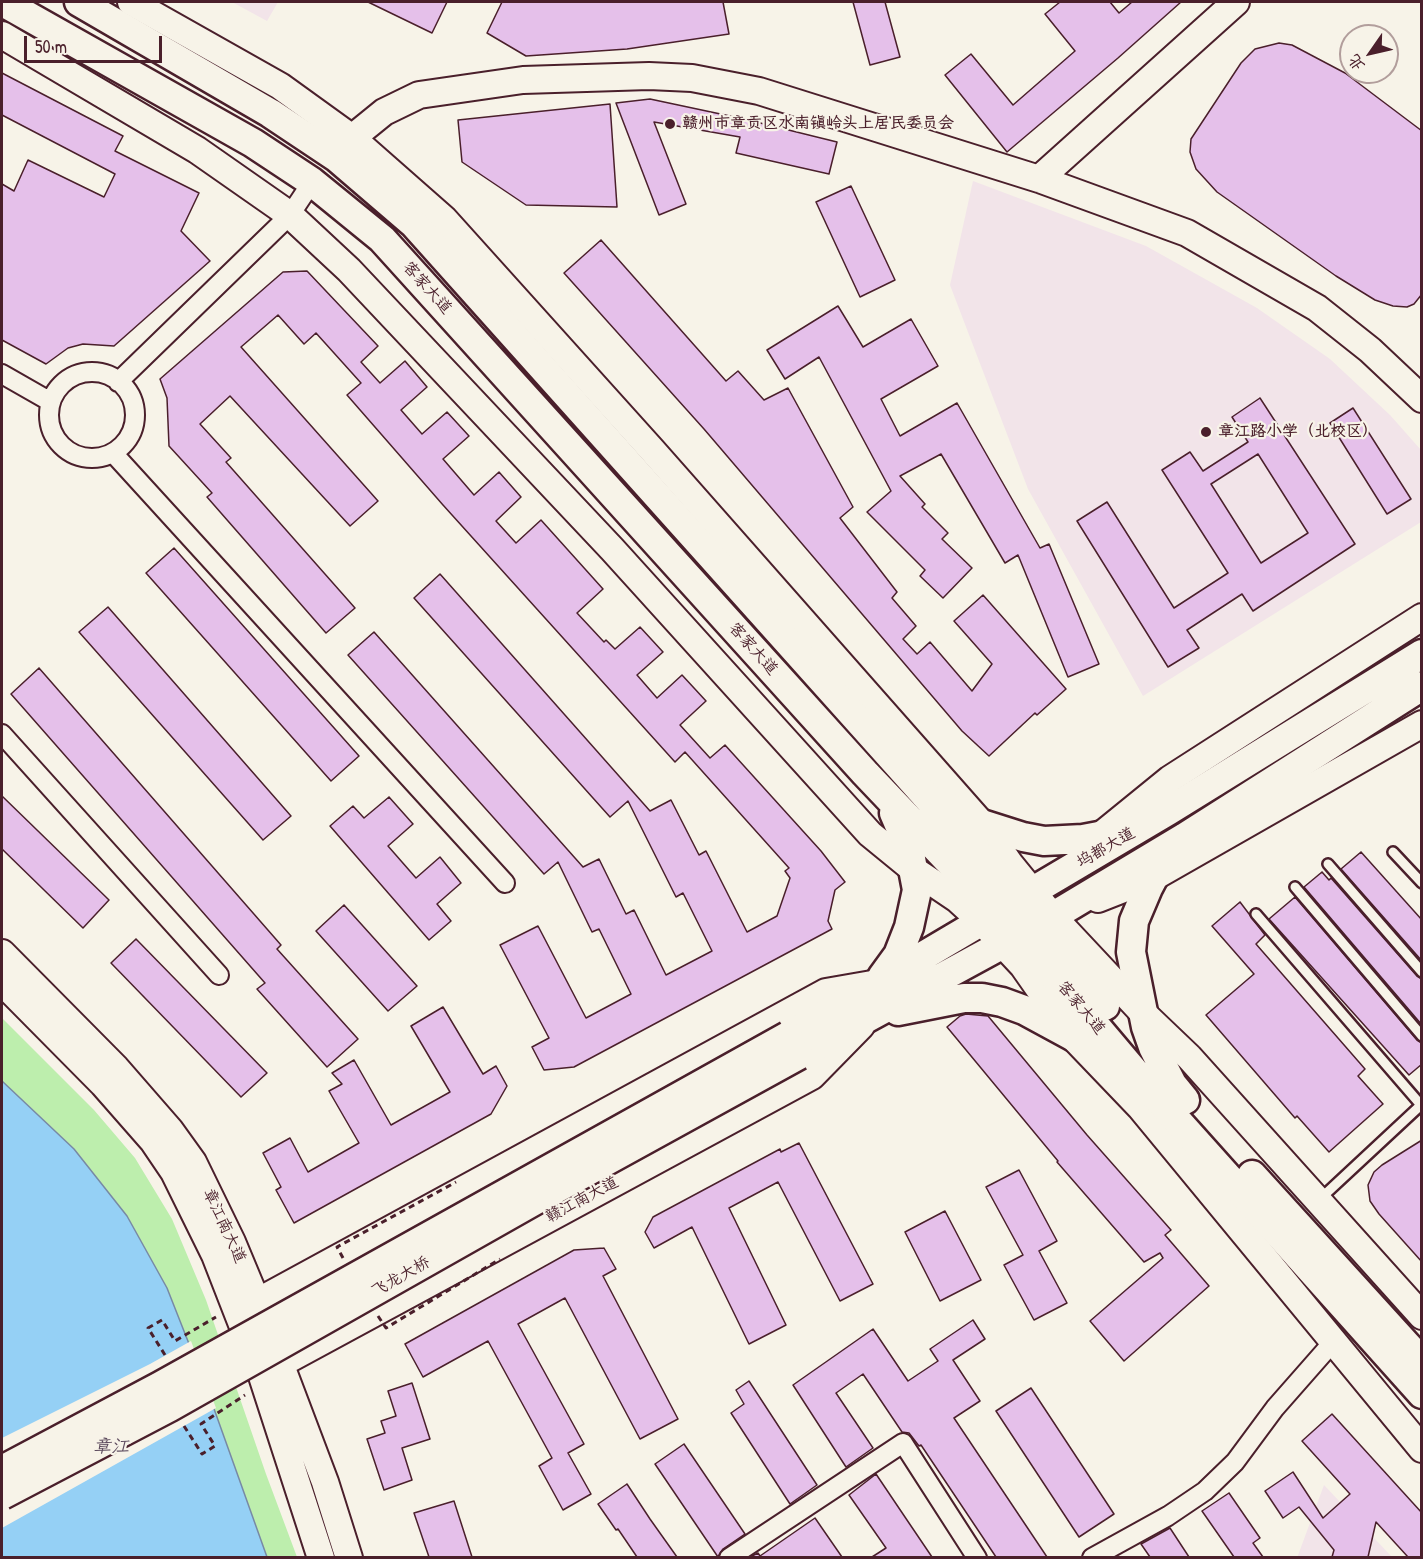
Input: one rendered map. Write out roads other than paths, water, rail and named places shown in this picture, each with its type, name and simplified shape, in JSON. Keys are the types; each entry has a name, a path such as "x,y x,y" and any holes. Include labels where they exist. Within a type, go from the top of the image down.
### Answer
{"main road":[{"name":"客家大道","path":"3,2 253,143 312,182 382,238 865,773 1011,902"},
{"name":"客家大道","path":"79,2 270,112 344,148 905,775 1011,902 1083,980 1185,1100 1422,1362"},
{"name":"坞都大道","path":"793,1045 875,984 1168,811 1422,654"},
{"name":"坞都大道","path":"793,1045 870,1017 1034,928 1185,837 1422,686"},
{"path":"865,773 891,807 909,848 917,890 909,927 898,955 875,984"},
{"path":"905,775 931,796 960,814 982,824 1044,841 1099,837 1128,830 1168,811"},
{"path":"1185,837 1171,852 1154,877 1134,921 1131,952 1153,1047 1162,1066 1185,1100"},
{"name":"客家大道","path":"1034,928 1149,1089 1422,1394"},
{"path":"870,1017 956,999 982,998 1002,1002 1024,1010 1072,1036 1149,1089"},
{"name":"飞龙大桥","path":"2,1470 793,1045"},
{"name":"飞龙大桥","path":"2,1496 180,1401 548,1193 793,1045"}],"street":[{"path":"131,2 280,86 344,148 444,219 652,450 982,824 1011,902 1034,928 1144,1014 1189,1057 1422,1316"},
{"path":"1039,179 1236,2"},
{"path":"2,35 197,150 290,215 350,270 604,541 870,834 914,870 957,899 1011,902 1099,837 1170,779 1422,617"},
{"path":"344,148 384,112 419,95 523,80 649,76 692,78 759,91 1039,179 1187,233 1317,308 1370,350 1422,399"},
{"path":"118,382 290,215 312,182"},
{"path":"93,372 104,374 118,382 129,394 134,405 135,416 129,437 122,446 113,453 91,459 79,457 60,444 49,424 51,402 62,383 82,373 93,372"},
{"path":"2,374 51,402"},
{"path":"113,453 505,883"},
{"path":"1034,928 1154,877 1215,840 1422,724"},
{"path":"2,734 219,975"},
{"path":"1034,928 1023,966 1072,1036 1140,1107 1422,1449"},
{"name":"章江南大道","path":"2,953 116,1068 170,1130 193,1162 212,1197 257,1302 325,1482 349,1557"},
{"name":"章江南大道","path":"2,982 103,1084 153,1141 174,1172 215,1255 261,1373 321,1557"},
{"path":"257,1302 826,992 875,984"},
{"name":"赣江南大道","path":"280,1364 812,1076 870,1017"},
{"path":"1092,1557 1168,1516 1205,1491 1235,1462 1275,1408 1333,1342"},
{"path":"729,1557 903,1443 977,1557"}],"lane":[{"path":"1393,852 1422,884"},
{"path":"1328,864 1422,972"},
{"path":"1295,887 1422,1036"},
{"path":"1256,914 1421,1105 1318,1200"}],"water":[{"name":"章江","path":"2,1081 74,1149 127,1216 167,1288 208,1392 267,1557 2,1557"}],"place":[{"name":"赣州市章贡区水南镇岭头上居民委员会","path":"670,124"},
{"name":"章江路小学（北校区）","path":"1206,432"}]}
